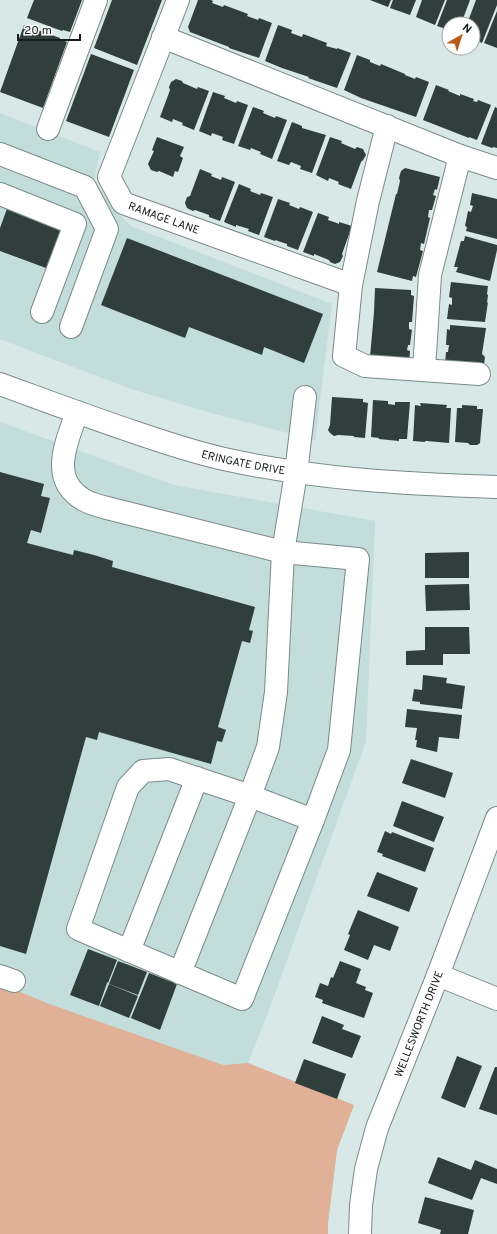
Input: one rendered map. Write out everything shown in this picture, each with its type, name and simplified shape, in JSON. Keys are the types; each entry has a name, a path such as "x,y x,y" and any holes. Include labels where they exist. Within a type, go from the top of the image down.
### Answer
{"street":[{"path":"48,129 96,0"},
{"name":"RAMAGE LANE","path":"178,0 109,177 123,203 351,285"},
{"path":"164,37 460,156 497,168"},
{"path":"387,126 368,201 351,285 344,356 365,366 479,374"},
{"path":"0,154 85,187 107,230 71,327"},
{"path":"424,370 430,275 460,156"},
{"path":"0,194 75,224 42,312"},
{"name":"ERINGATE DRIVE","path":"0,384 165,442 207,455 238,462 296,473 389,482 497,487"},
{"path":"180,973 268,747 276,692 283,552 296,473 305,397"},
{"path":"77,412 66,445 62,464 63,474 71,489 83,500 107,508 283,552 358,559 339,750 313,820 242,999 78,929 128,787 143,771 169,769 250,796 313,820"},
{"path":"129,951 197,778"},
{"name":"WELLESWORTH DRIVE","path":"360,1234 361,1205 366,1168 377,1128 438,975 497,818"},
{"path":"438,975 497,999"}],"shaded area":[{"path":"0,113 100,152 94,181 117,212 131,226 332,304 315,440 211,413 131,389 0,339"},
{"path":"0,422 174,485 375,521 366,741 269,1010 248,1063 354,1105 337,1150 328,1234 0,1234"},
{"path":"0,984 52,1005 223,1065 248,1063 354,1105 337,1150 328,1234 0,1234"}],"building":[{"path":"34,0 82,0 70,32 62,31 27,18"},
{"path":"112,0 162,0 137,65 94,48"},
{"path":"198,0 211,0 213,1 212,3 223,7 224,5 248,14 247,16 258,20 259,18 272,23 259,58 229,48 190,32 188,27"},
{"path":"370,0 391,0 388,7"},
{"path":"393,0 416,0 410,15 390,8"},
{"path":"422,0 445,0 435,25 416,17"},
{"path":"447,0 470,0 464,16 441,16 441,27 437,26"},
{"path":"476,0 497,0 497,5 482,43 481,16 470,16"},
{"path":"497,11 497,48 484,43"},
{"path":"24,25 67,42 43,108 0,92"},
{"path":"278,25 292,30 291,33 302,37 303,34 327,43 326,46 351,53 337,88 265,61"},
{"path":"91,54 134,70 109,137 66,121"},
{"path":"357,55 380,66 381,64 415,79 416,77 429,82 416,117 361,98 344,90"},
{"path":"176,79 197,89 198,87 209,91 194,130 173,119 172,122 160,117 170,90 169,87 171,82"},
{"path":"436,85 460,96 460,94 474,99 473,101 477,102 478,100 491,105 477,140 423,120"},
{"path":"213,92 225,96 224,98 236,103 237,101 248,105 234,144 222,140 223,137 212,133 211,136 199,131"},
{"path":"253,107 264,111 263,113 275,118 276,116 287,120 272,159 251,148 250,150 238,146"},
{"path":"495,107 497,108 497,148 492,148 481,144"},
{"path":"292,122 302,126 302,128 326,135 312,173 300,169 301,166 291,162 289,165 277,161"},
{"path":"157,137 184,147 180,156 183,158 178,172 175,171 173,177 159,171 157,172 151,170 148,164 154,151 152,150"},
{"path":"330,137 342,141 341,143 355,149 357,147 363,149 366,155 361,162 351,189 338,184 339,182 329,178 328,181 316,175"},
{"path":"405,168 440,177 437,190 435,189 433,195 436,196 432,210 429,210 428,217 430,218 424,244 421,243 420,250 423,251 416,277 413,276 412,281 377,272 397,194 400,181 399,178 401,171"},
{"path":"200,169 221,180 222,177 235,182 220,221 209,217 209,215 187,208 185,203 187,197 190,196"},
{"path":"239,184 260,195 261,193 273,197 259,235 248,231 249,229 236,225 236,227 224,222"},
{"path":"472,193 497,199 497,239 466,231 467,227 465,226 468,211 471,212 473,206 470,205"},
{"path":"278,199 290,203 289,205 299,209 300,207 313,212 298,250 287,246 287,244 264,237"},
{"path":"8,206 62,227 46,268 0,251 0,228"},
{"path":"318,213 329,217 328,220 339,224 339,222 352,226 342,254 343,256 340,262 335,264 314,254 314,256 303,252"},
{"path":"465,236 497,245 490,281 456,272 458,267 454,267 461,241 464,241"},
{"path":"127,238 323,314 304,363 264,347 262,355 189,327 185,338 101,305"},
{"path":"451,282 488,286 487,303 488,302 485,322 447,319 449,304 452,305 452,298 449,297"},
{"path":"375,288 411,290 411,295 414,296 412,322 409,322 409,329 412,330 410,345 408,345 407,350 410,351 409,364 370,357"},
{"path":"450,325 486,328 482,354 485,357 484,364 480,367 445,364 446,352 448,352 449,345 446,345 447,329 450,330"},
{"path":"332,397 363,399 363,402 368,403 365,438 354,436 334,436 330,433 328,430 330,425"},
{"path":"373,400 388,401 388,404 395,405 395,402 410,402 407,439 399,439 399,441 371,437"},
{"path":"420,403 447,405 446,408 451,408 449,443 413,441 415,405 421,406"},
{"path":"462,405 477,406 477,409 483,409 480,443 477,445 455,442 457,408 462,408"},
{"path":"0,472 44,484 41,496 50,498 41,533 31,530 27,543 73,555 74,550 94,555 113,561 112,567 255,607 249,630 253,631 250,643 242,641 218,727 226,730 222,742 217,741 211,764 99,732 97,740 86,737 26,954 0,946"},
{"path":"469,552 469,578 425,578 425,553"},
{"path":"469,584 470,610 426,611 425,585"},
{"path":"425,627 469,627 470,654 443,654 443,665 406,665 406,651 425,650"},
{"path":"423,675 447,678 446,683 465,686 462,709 420,704 420,702 412,701 414,689 422,690"},
{"path":"407,709 462,715 459,739 439,737 437,752 416,747 417,740 415,740 417,728 405,727"},
{"path":"411,759 453,773 445,798 402,783"},
{"path":"402,801 444,817 434,842 393,826"},
{"path":"385,831 391,834 392,832 434,848 425,872 382,856 383,854 377,852"},
{"path":"377,872 418,888 409,912 367,896"},
{"path":"358,910 399,927 390,951 374,945 368,960 344,950 350,935 348,934"},
{"path":"88,949 117,960 108,983 106,982 107,983 99,1006 70,995"},
{"path":"118,961 147,972 138,995 109,984"},
{"path":"340,961 361,969 356,983 366,987 365,990 373,993 364,1018 322,1003 323,1000 315,997 320,983 328,986"},
{"path":"149,973 177,984 160,1030 131,1018"},
{"path":"109,984 138,996 129,1018 100,1006"},
{"path":"322,1016 344,1025 342,1029 361,1036 352,1058 312,1043"},
{"path":"457,1056 482,1066 465,1108 441,1098"},
{"path":"304,1059 346,1074 337,1099 295,1083"},
{"path":"495,1067 497,1067 497,1115 479,1109"},
{"path":"438,1157 471,1170 475,1160 497,1169 497,1184 481,1178 472,1200 428,1183"},
{"path":"425,1197 474,1210 468,1234 440,1234 441,1230 418,1223"}]}
